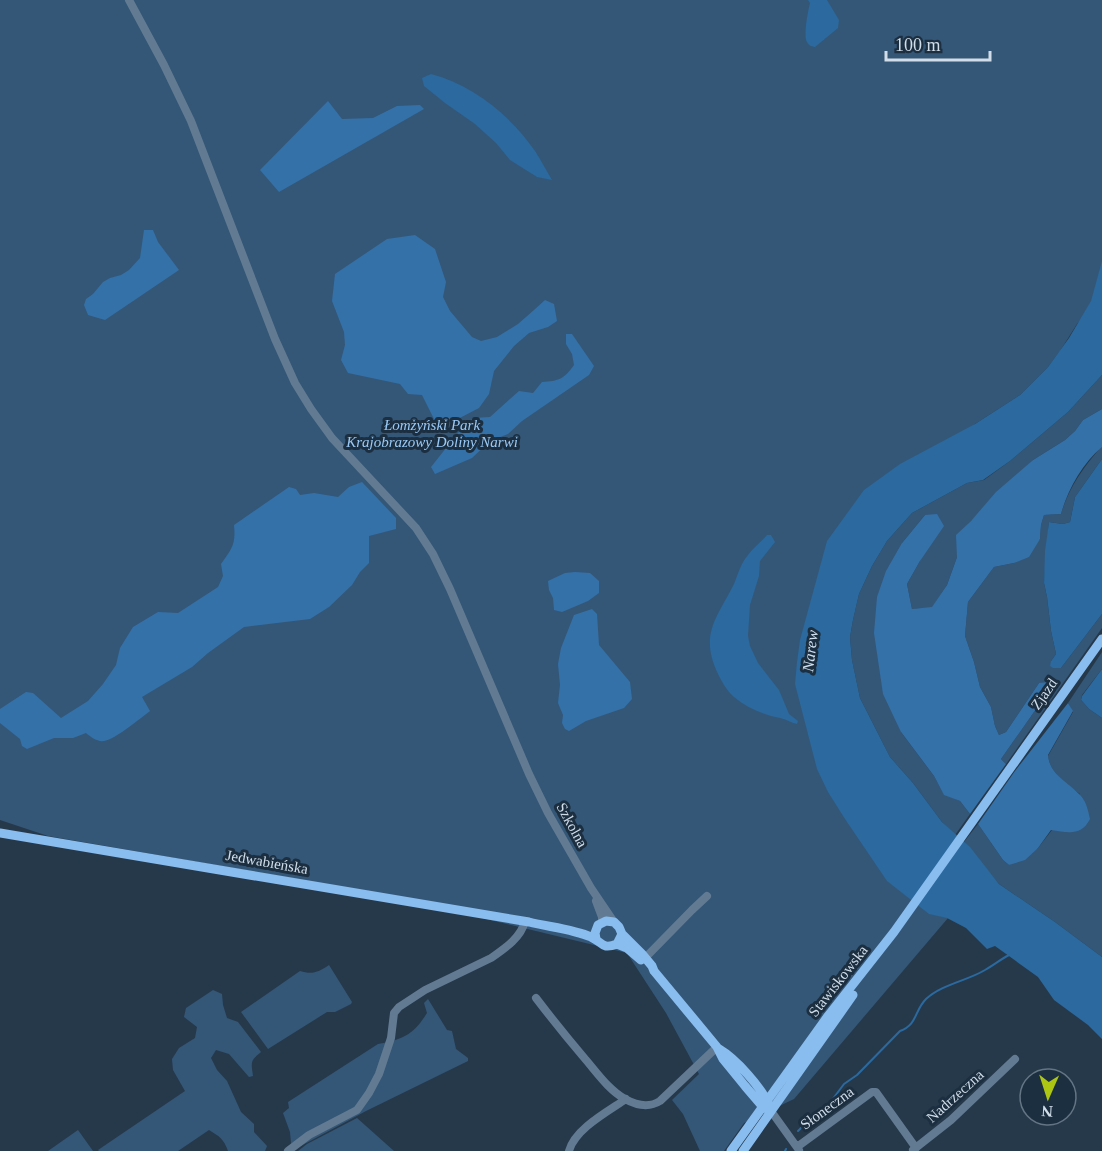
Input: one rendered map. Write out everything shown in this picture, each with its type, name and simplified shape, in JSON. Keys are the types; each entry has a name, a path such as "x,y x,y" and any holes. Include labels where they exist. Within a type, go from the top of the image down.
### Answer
{"main road":[{"name":"Zjazd","path":"885,945 1102,639"},
{"name":"Jedwabieńska","path":"0,833 527,922 584,934 596,939"},
{"path":"654,971 627,948 617,944 611,946 600,944 595,933 599,925 606,921 614,922 619,927 717,1047 723,1059 767,1107"},
{"name":"Jedwabieńska","path":"527,922 585,928 599,925"},
{"path":"617,944 622,933"},
{"name":"Stawiskowska","path":"743,1151 783,1078 828,1016 885,945"},
{"name":"Stawiskowska","path":"731,1151 767,1107 885,945"},
{"path":"717,1047 729,1055 757,1085 767,1107"},
{"path":"757,1085 770,1085 783,1078"}],"street":[{"name":"Szkolna","path":"129,0 164,64 191,121 275,339 296,383 332,438 416,528 433,554 548,813 591,888 614,922"},
{"name":"Szkolna","path":"591,888 602,917 599,925"},
{"path":"645,958 707,896"},
{"path":"288,1151 309,1135 357,1110 379,1074 391,1038 394,1013 399,1007 425,990 491,958 523,930 527,922"},
{"path":"536,998 603,1081 626,1100 642,1105 655,1104 670,1093 717,1047"},
{"name":"Nadrzeczna","path":"914,1149 951,1120 1016,1059"},
{"name":"Słoneczna","path":"798,1149 872,1092 876,1092 914,1149"},
{"path":"569,1151 576,1136 626,1100"},
{"path":"767,1107 798,1149"}],"green space":[{"name":"Łomżyński Park Krajobrazowy Doliny Narwi","path":"0,0 1102,0 1102,294 1077,324 1048,367 1020,395 975,424 860,526 825,715 948,918 794,1099 744,1123 724,1151 700,1151 683,1114 672,1100 699,1074 666,1013 627,953 383,894 48,836 0,820"},
{"path":"1102,375 1102,409 1083,420 1065,440 1033,460 957,535 957,557 947,585 932,608 912,609 907,584 920,561 937,515 925,515 902,543 901,732 934,776 944,794 960,801 970,814 955,835 890,757 860,698 850,637 859,594 887,541 912,513 967,483 984,480 1068,412"},
{"path":"1101,447 1102,459 1075,497 1070,522 1063,524 1049,522 1044,583 1056,654 1051,661 1061,668 1102,614 1102,628 1006,764 1001,759 1043,701 1050,683 1039,683 1006,732 999,735 991,707 980,687 965,636 968,602 994,567 1014,563 1040,539 1044,515 1061,514 1077,478"},
{"path":"1102,652 1102,669 1082,695 1081,700 1102,718 1102,957 999,884 964,842 978,824 1009,865 1038,848 1080,794 1055,773 1048,756 1073,712 1068,703"},
{"path":"329,965 352,1002 351,1004 335,1012 327,1012 268,1049 241,1012 300,971 315,972"},
{"path":"213,990 222,994 227,1018 238,1022 261,1052 253,1060 253,1076 249,1077 229,1054 216,1050 211,1058 217,1070 227,1081 241,1112 254,1124 254,1132 267,1146 265,1151 228,1151 221,1138 209,1130 178,1151 99,1151 185,1091 173,1070 172,1059 179,1048 195,1038 197,1027 184,1017 186,1008"},
{"path":"428,999 447,1030 452,1031 456,1049 468,1058 468,1061 297,1148 291,1143 290,1132 283,1113 289,1108 288,1102 378,1044 407,1035 427,1013 424,1003"},
{"path":"357,1118 394,1151 298,1151 307,1144"},
{"path":"78,1130 93,1151 48,1151"}],"shaded area":[{"path":"328,101 342,119 373,118 397,106 420,105 424,109 279,192 260,170"},
{"path":"144,230 153,230 158,242 179,270 105,320 88,315 84,305 86,299 103,282 129,270 140,258"},
{"path":"415,235 435,249 446,282 443,297 450,311 472,337 481,341 497,337 518,324 545,300 554,304 557,321 548,327 529,333 514,346 494,371 489,394 479,408 452,422 434,419 422,395 408,394 400,384 348,373 341,360 345,345 344,332 332,301 335,274 387,239"},
{"path":"566,334 572,334 594,366 589,375 522,421 508,434 490,441 472,458 435,474 431,467 462,428 473,418 490,417 519,391 533,393 542,382 557,380 567,373 574,365 572,354 566,344"},
{"path":"1102,409 1102,447 1088,461 1077,478 1061,514 1044,515 1040,539 1029,557 994,567 968,602 965,636 980,687 991,707 999,735 1006,732 1039,683 1050,682 1043,701 1001,759 1006,764 970,814 960,801 944,795 934,776 901,732 883,694 874,633 877,597 886,571 902,543 925,515 937,514 944,526 907,584 912,609 932,607 947,585 957,557 956,535 996,492 1033,460 1065,440 1083,420"},
{"path":"362,482 396,518 396,529 369,536 369,563 352,585 329,607 310,619 244,627 192,667 142,697 150,711 108,740 99,741 86,733 73,738 54,738 27,749 22,746 20,739 0,723 0,709 26,692 33,693 61,718 88,701 116,665 120,648 133,627 158,612 178,613 218,587 223,576 221,564 234,542 234,525 289,487 296,489 300,495 314,493 338,497 349,487"},
{"path":"565,573 590,573 599,581 599,593 588,601 562,612 554,610 548,581"},
{"path":"592,609 597,614 599,645 630,682 632,699 624,708 586,721 569,731 562,723 563,715 558,703 560,685 558,664 561,648 574,615"},
{"path":"1068,703 1073,711 1048,755 1056,774 1083,799 1090,819 1078,831 1051,830 1038,848 1025,860 1009,865 978,824 1015,771"}],"water":[{"path":"808,0 827,0 839,20 838,28 815,47 809,45 806,39 810,3"},
{"path":"431,74 447,79 476,94 502,114 535,151 552,180 537,177 510,160 496,143 475,124 424,86 422,78"},
{"name":"Narew","path":"1102,261 1102,375 1068,412 1010,461 983,480 967,483 912,513 887,541 872,566 859,594 850,637 860,698 890,757 942,822 970,847 999,884 1102,957 1102,1039 1088,1025 1054,1000 1038,977 995,946 987,949 966,928 947,918 929,914 887,881 828,792 817,769 795,684 800,640 827,541 864,490 900,464 975,424 1020,395 1048,367 1069,338 1091,301"},
{"path":"1102,459 1102,614 1061,668 1053,668 1050,666 1051,661 1056,654 1044,583 1049,522 1063,524 1070,522 1075,497"},
{"path":"767,535 771,535 775,542 760,561 759,576 750,605 748,636 758,663 779,690 789,714 798,721 797,724 756,710 734,697 718,674 710,648 710,637 716,617 742,565 750,552"},
{"path":"1102,669 1102,718 1081,700"}],"waterway":[{"path":"798,1131 829,1104 844,1084 857,1075 900,1031 910,1025 926,999 939,990 978,974 1009,955"}]}
